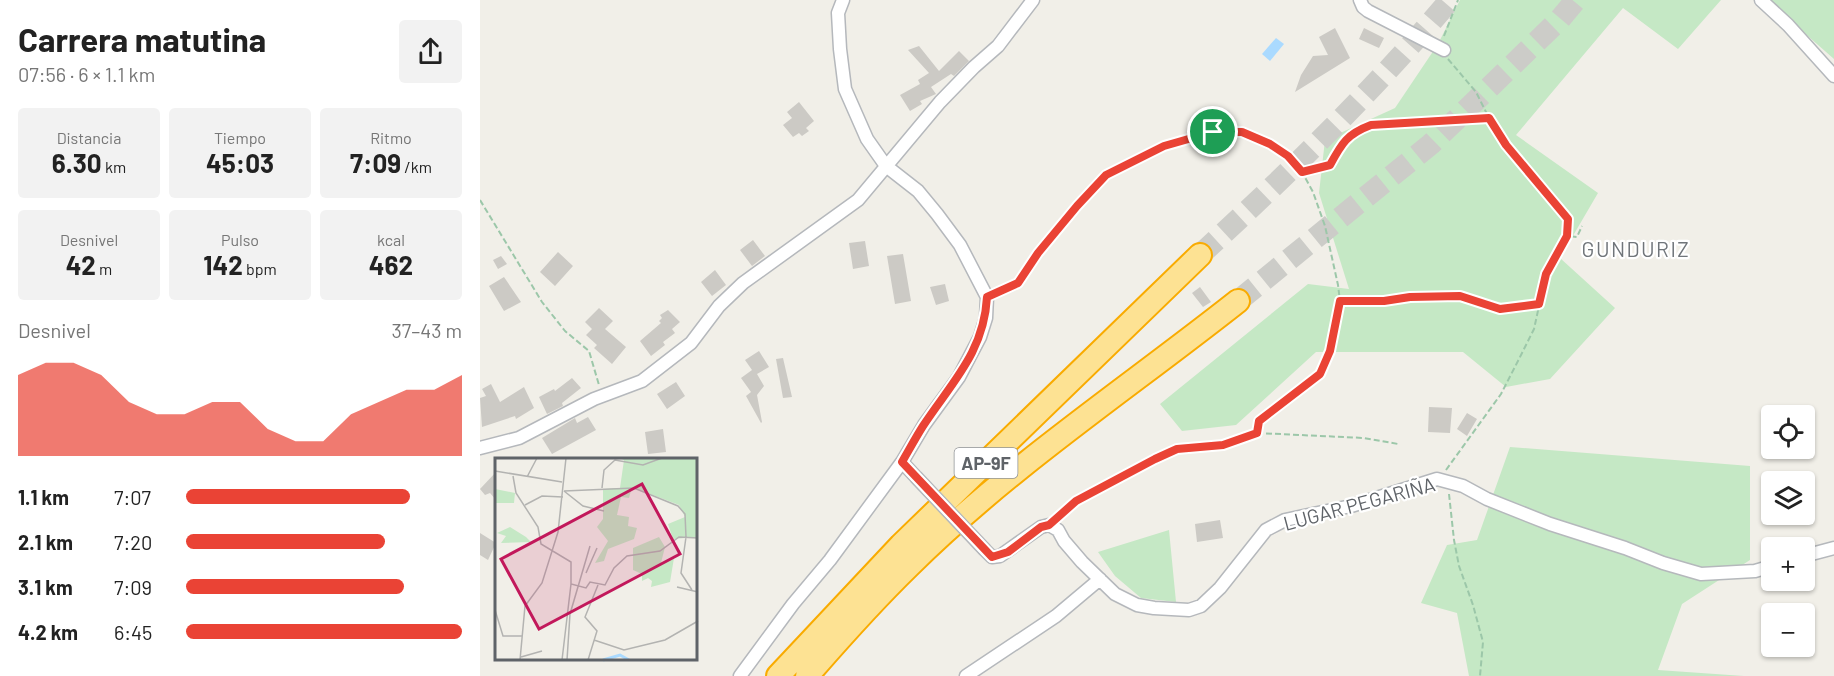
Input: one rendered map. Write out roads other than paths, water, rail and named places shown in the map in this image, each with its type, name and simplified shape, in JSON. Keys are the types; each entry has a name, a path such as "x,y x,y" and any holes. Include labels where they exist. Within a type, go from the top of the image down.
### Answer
{"highway":[{"name":"AP-9F","path":"778,676 901,545 1200,255"},
{"name":"AP-9F","path":"807,676 910,565 990,494 1106,401 1238,301"}],"street":[{"path":"740,676 792,604 830,560 902,462 924,425 959,377 980,337 986,318 987,297 960,245 918,191 886,166 867,139 845,89 838,13 843,0"},
{"path":"480,448 519,438 602,396 642,381 691,343 719,306 744,282 802,243 858,200 940,102 1005,38 1033,0"},
{"path":"1360,0 1368,11 1444,50"},
{"path":"1761,0 1834,76"},
{"name":"LUGAR PEGARIÑA","path":"902,462 992,557 1008,552 1041,527 1049,525 1058,530 1064,541 1115,594 1137,605 1154,609 1189,610 1201,606 1220,588 1266,530 1285,520 1351,506 1437,479 1450,482 1550,524 1701,574 1761,569"},
{"path":"1815,553 1834,548"},
{"path":"966,676 1056,616 1100,579"}],"water":[{"path":"1276,38 1284,44 1270,61 1262,54"}],"tunnel":[{"path":"1200,255 1329,132 1450,0"},
{"path":"1238,301 1431,144 1560,19 1576,0"}],"district":[{"name":"GUNDURIZ","path":"1636,248"}]}
